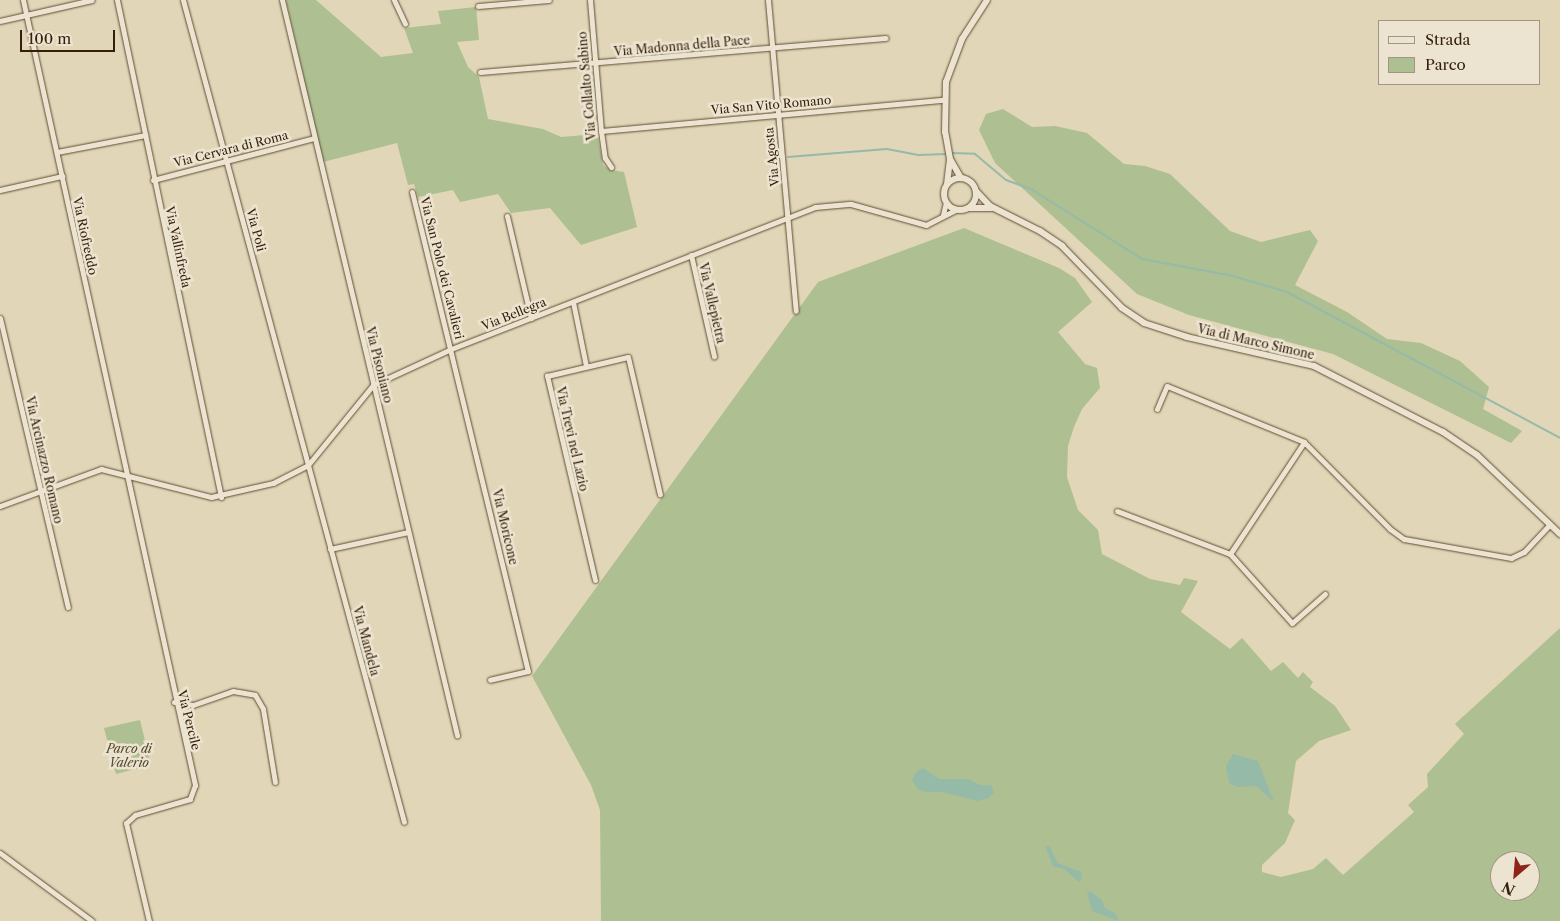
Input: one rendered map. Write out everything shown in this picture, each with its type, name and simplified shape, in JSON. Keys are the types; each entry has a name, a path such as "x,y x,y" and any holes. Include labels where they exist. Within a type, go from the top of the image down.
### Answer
{"street":[{"name":"Via Riofreddo","path":"23,0 127,476"},
{"path":"0,21 92,0"},
{"name":"Via Vallinfreda","path":"117,0 153,180 221,497"},
{"name":"Via Poli","path":"183,0 308,465"},
{"name":"Via Pisoniano","path":"282,0 457,735"},
{"path":"394,0 404,24"},
{"path":"478,6 549,0"},
{"name":"Via Collalto Sabino","path":"590,0 601,131 605,158 611,167"},
{"name":"Via Agosta","path":"768,0 796,311"},
{"path":"941,217 946,202 944,193 950,159 944,100 951,64 987,0"},
{"name":"Via Madonna della Pace","path":"480,72 596,64 886,38"},
{"name":"Via San Vito Romano","path":"601,131 944,100"},
{"path":"57,152 144,135"},
{"name":"Via Cervara di Roma","path":"153,180 314,138"},
{"path":"946,202 956,210 967,208 975,201 976,191 970,182 961,178 950,159"},
{"path":"0,190 62,176"},
{"path":"947,184 961,178"},
{"name":"Via di Marco Simone","path":"976,191 995,209 1040,231 1062,246 1122,308 1144,323 1186,337 1314,366 1443,432 1477,455 1560,534"},
{"name":"Via San Polo dei Cavalieri","path":"412,192 451,349"},
{"name":"Via Bellegra","path":"0,506 42,493 96,470 204,496 221,497 284,479 308,465 373,385 451,349 788,216 820,206 841,204 867,208 921,225 931,224 956,210"},
{"name":"Via di Marco Simone","path":"967,208 995,209"},
{"path":"507,216 531,318"},
{"name":"Via Vallepietra","path":"690,255 714,356"},
{"path":"573,302 586,366"},
{"name":"Via Arcinazzo Romano","path":"0,318 68,607"},
{"name":"Via Moricone","path":"451,349 528,671 490,680"},
{"name":"Via Trevi nel Lazio","path":"595,580 547,376 628,356 660,494"},
{"path":"1157,410 1167,386 1304,442 1390,529 1404,538 1511,558 1524,552 1550,524"},
{"path":"1230,554 1304,442"},
{"name":"Via Mandela","path":"308,465 404,822"},
{"name":"Via Percile","path":"127,476 174,702 194,782 194,795 186,801 135,815 126,823 149,921"},
{"path":"1118,511 1230,554 1292,623 1325,594"},
{"path":"330,549 408,532"},
{"path":"174,702 194,704 233,691 254,695 263,709 275,782"},
{"path":"0,853 92,921"}],"green space":[{"path":"286,0 316,0 381,57 413,53 404,28 441,24 438,11 476,7 479,40 457,42 468,67 479,77 488,119 543,129 561,137 597,134 603,165 610,170 624,172 637,227 581,245 550,208 511,213 498,194 460,202 453,190 418,197 414,184 408,185 397,143 323,162"},
{"path":"1003,109 1032,127 1055,126 1087,133 1124,164 1145,166 1170,174 1230,231 1261,242 1310,230 1318,241 1295,285 1347,312 1387,339 1421,343 1460,361 1489,387 1483,409 1522,431 1511,443 1333,354 1189,315 1137,294 995,163 979,130 986,114"},
{"path":"964,228 1059,268 1075,278 1092,302 1058,332 1085,364 1097,368 1100,388 1082,409 1074,427 1068,446 1067,477 1078,510 1098,530 1102,554 1150,579 1180,585 1184,578 1198,581 1181,612 1230,649 1242,638 1271,671 1283,662 1298,678 1303,672 1313,682 1310,687 1335,706 1351,730 1319,741 1296,761 1288,813 1295,820 1285,843 1262,865 1262,872 1281,877 1313,869 1326,858 1343,875 1414,812 1408,805 1428,787 1427,774 1464,734 1455,724 1560,628 1560,921 601,921 600,810 591,785 532,676 818,282"},
{"name":"Parco di Valerio","path":"140,720 151,765 116,774 104,728"}],"shaded area":[{"path":"1233,754 1258,761 1274,802 1256,786 1237,787 1229,783 1226,766"},
{"path":"923,768 939,779 969,779 980,785 991,785 994,792 989,798 978,801 942,792 925,792 918,789 912,780 916,772"},
{"path":"1045,846 1050,847 1058,863 1081,872 1082,880 1079,882 1064,869 1053,866"},
{"path":"1090,891 1102,900 1105,908 1115,913 1119,921 1092,911 1087,893"}],"waterway":[{"path":"788,157 887,149 919,155 947,154"},
{"path":"952,153 975,154 1006,180 1031,189 1142,259 1233,276 1287,292 1560,438"}]}
